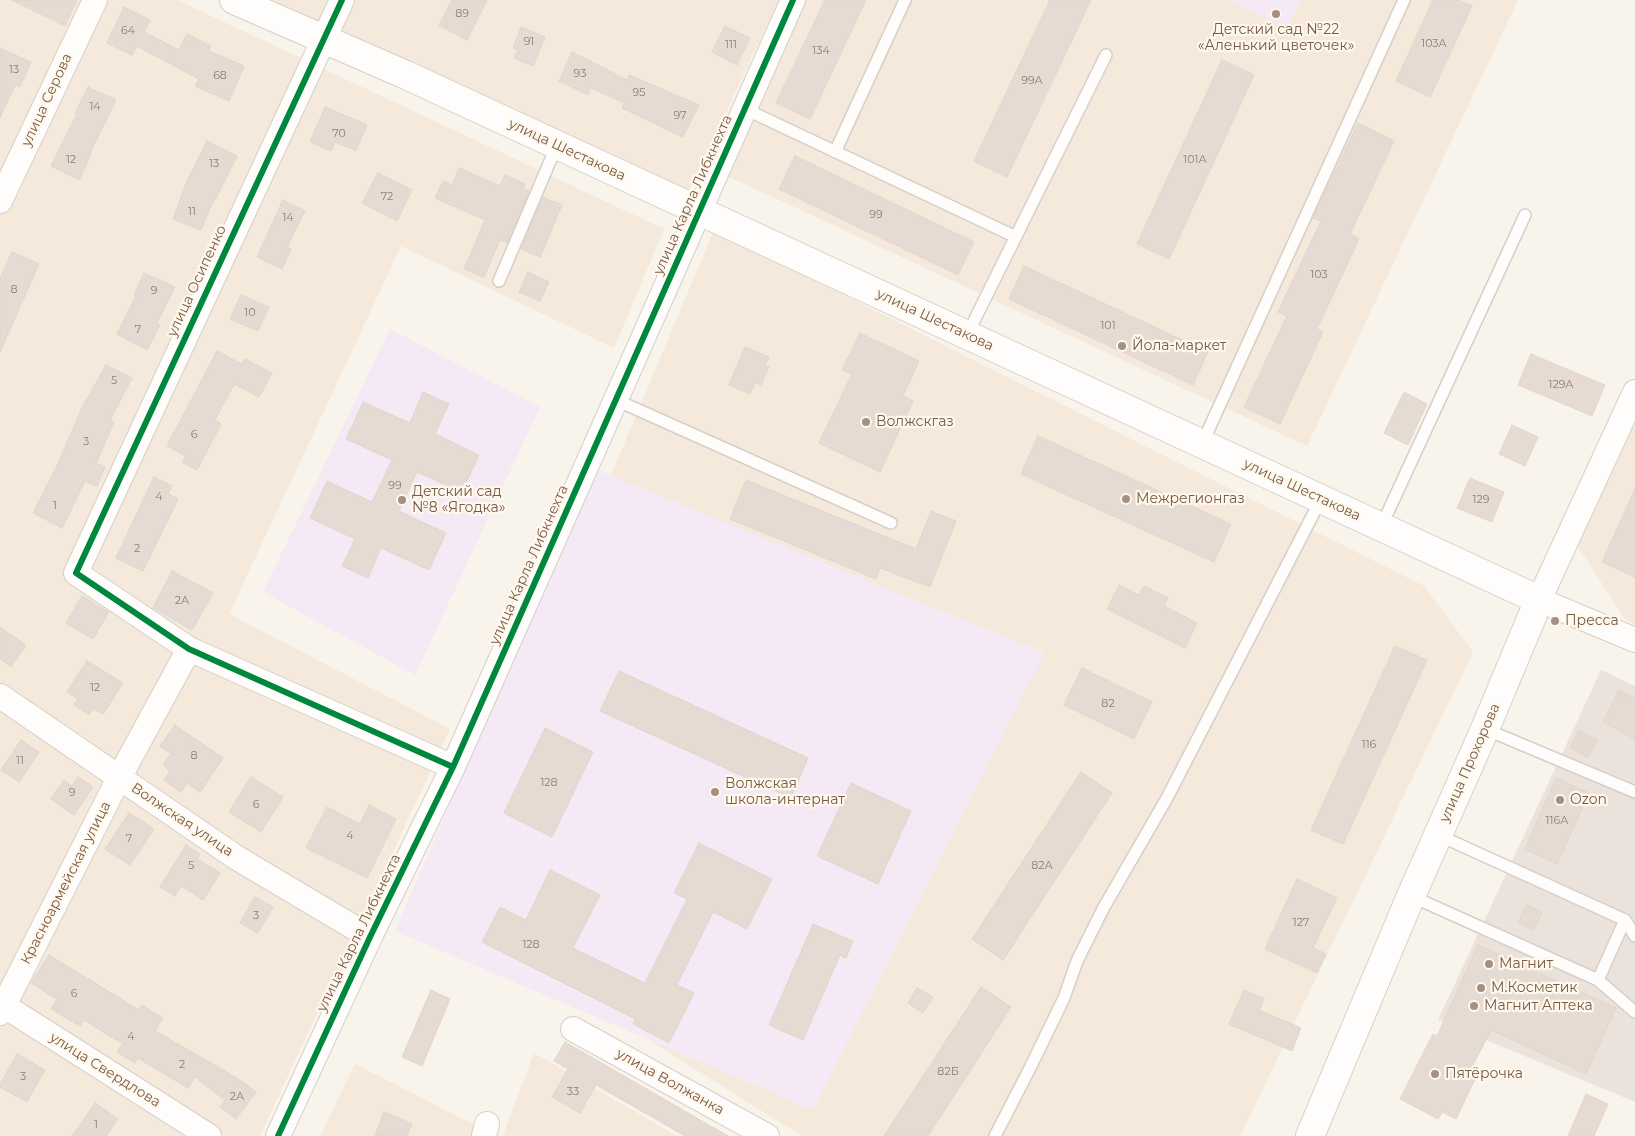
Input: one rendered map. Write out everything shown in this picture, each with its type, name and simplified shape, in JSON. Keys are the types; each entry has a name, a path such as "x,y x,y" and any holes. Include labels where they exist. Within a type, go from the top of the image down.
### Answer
{"main road":[{"name":"улица Шестакова","path":"234,0 557,145 1539,600"},
{"name":"улица Прохорова","path":"1310,1136 1539,600"}],"street":[{"name":"улица Серова","path":"0,201 95,0"},
{"name":"улица Осипенко","path":"189,649 76,572 342,0"},
{"name":"улица Карла Либкнехта","path":"278,1136 370,937 453,767 793,0"},
{"name":"улица Прохорова","path":"1539,600 1635,392"},
{"name":"улица Шестакова","path":"1539,600 1635,640"},
{"path":"189,649 453,767"},
{"name":"Красноармейская улица","path":"1,1007 119,778 189,649"},
{"name":"Волжская улица","path":"0,696 238,858 370,937"},
{"name":"улица Свердлова","path":"1,1007 210,1136"},
{"name":"улица Волжанка","path":"573,1029 767,1136"}],"lane":[{"path":"835,152 905,0"},
{"path":"1202,444 1404,0"},
{"path":"967,335 1106,56"},
{"path":"744,110 1016,237"},
{"path":"499,281 557,145"},
{"path":"1381,527 1525,215"},
{"path":"616,400 891,524"},
{"path":"995,1136 1064,998 1077,961 1104,906 1168,798 1321,499"},
{"path":"1485,728 1635,792"},
{"path":"1438,835 1625,920 1635,936"},
{"path":"1411,896 1598,980 1635,1012"},
{"path":"1598,980 1625,920"}],"shaded area":[{"path":"0,0 177,0 664,229 614,348 401,246 229,614 450,729 260,1136 0,1136"},
{"path":"267,0 779,0 686,197"},
{"path":"797,0 1518,0 1307,446 719,172"},
{"name":"Детский сад №22 «Аленький цветочек»","path":"1228,0 1300,0 1288,28"},
{"path":"714,230 1424,586 1473,652 1240,1136 802,1136 431,904"},
{"name":"Детский сад №8 «Ягодка»","path":"390,329 540,407 415,675 263,592"},
{"path":"1635,421 1635,624 1625,619 1577,545"},
{"name":"Волжская школа-интернат","path":"595,469 1045,653 813,1110 395,931"},
{"path":"1601,670 1635,686 1635,1102 1438,1020"},
{"path":"534,1053 677,1136 503,1136"},
{"path":"355,1064 496,1136 320,1136"}],"building":[{"path":"12,0 77,0 65,26"},
{"path":"452,0 487,0 467,40 439,25"},
{"path":"825,0 866,0 810,119 776,103"},
{"path":"1050,0 1091,0 1007,177 974,161"},
{"path":"1433,0 1458,0 1472,6 1430,97 1396,81"},
{"path":"124,7 150,20 144,32 179,50 187,34 211,46 209,51 244,66 229,101 195,86 199,79 137,46 132,55 107,43"},
{"path":"725,26 750,38 737,65 712,52"},
{"path":"521,27 545,37 533,66 514,58 518,50 513,48"},
{"path":"0,48 31,62 20,87 15,85 0,118"},
{"path":"572,52 627,80 629,75 699,105 683,137 622,108 625,103 591,88 588,95 559,81"},
{"path":"1222,60 1254,75 1169,259 1137,244"},
{"path":"88,87 116,100 79,180 51,166"},
{"path":"325,107 367,125 356,151 335,142 331,151 310,142"},
{"path":"1358,123 1394,141 1350,234 1359,239 1317,329 1323,332 1280,424 1244,407 1287,316 1278,312 1321,221 1313,218"},
{"path":"207,141 237,156 214,199 201,230 173,219 187,181"},
{"path":"795,156 974,242 958,275 779,189"},
{"path":"459,168 500,186 505,175 525,184 523,188 529,191 507,243 500,240 484,277 464,269 485,220 435,198 443,181 452,185"},
{"path":"378,173 412,190 397,221 362,203"},
{"path":"543,197 562,205 540,257 521,249"},
{"path":"283,200 305,211 287,247 291,249 282,269 257,257"},
{"path":"12,252 39,264 0,352 0,278"},
{"path":"1024,266 1208,352 1193,385 1009,299"},
{"path":"528,272 549,282 540,301 519,292"},
{"path":"144,273 175,287 157,323 160,325 147,350 117,334 136,296 134,295"},
{"path":"241,295 269,307 258,331 230,319"},
{"name":"Волжскгаз","path":"860,333 919,361 903,396 913,401 880,472 819,443 852,374 842,370"},
{"path":"745,347 769,357 765,366 769,367 761,385 755,383 750,394 729,385"},
{"path":"217,351 242,364 245,359 272,373 259,397 234,384 215,420 221,424 197,470 182,462 186,456 167,446"},
{"path":"1531,354 1605,385 1592,416 1518,385"},
{"path":"106,365 132,378 110,420 114,422 96,463 105,467 97,486 85,481 62,528 33,513 56,468 82,408"},
{"path":"423,392 449,404 435,434 479,455 462,492 417,472 399,511 446,533 429,570 381,548 368,578 342,566 355,539 310,518 327,481 372,502 392,460 346,439 363,402 410,423"},
{"path":"1404,392 1427,404 1408,445 1384,433"},
{"path":"1512,425 1538,437 1525,466 1499,454"},
{"name":"Межрегионгаз","path":"1038,436 1231,524 1214,562 1021,474"},
{"path":"154,477 172,486 168,494 178,499 143,571 116,558"},
{"path":"1470,478 1504,492 1492,522 1457,508"},
{"path":"746,480 916,549 931,511 956,521 930,587 880,568 876,579 730,519"},
{"path":"1635,489 1635,577 1602,562"},
{"path":"172,571 213,593 192,630 153,608"},
{"path":"1119,585 1139,595 1144,586 1168,598 1164,606 1197,623 1185,648 1107,609"},
{"path":"82,596 109,612 93,639 66,623"},
{"path":"0,627 26,645 11,667 0,659"},
{"path":"1395,646 1427,660 1343,844 1311,830"},
{"path":"87,661 123,683 103,714 93,708 89,715 74,705 78,699 67,692"},
{"path":"1082,668 1152,702 1134,739 1064,705"},
{"path":"619,671 808,758 791,798 600,711"},
{"path":"1619,690 1635,698 1635,739 1603,722"},
{"path":"175,725 223,758 200,792 187,783 181,792 164,780 170,771 163,765 171,754 160,746"},
{"path":"545,728 593,752 552,837 504,813"},
{"path":"1579,730 1597,740 1588,758 1570,748"},
{"path":"21,740 39,752 19,782 1,770"},
{"path":"1081,772 1112,793 1003,960 972,939"},
{"path":"78,777 93,787 74,815 51,799 64,780 72,786"},
{"path":"251,777 283,797 261,832 229,812"},
{"path":"1556,778 1589,793 1557,864 1525,849"},
{"path":"851,783 911,811 878,884 817,856"},
{"path":"369,805 396,819 367,878 306,848 327,807 360,824"},
{"path":"129,813 154,829 130,865 105,849"},
{"path":"699,843 772,879 747,929 713,912 677,985 694,993 669,1043 633,1024 635,1019 482,942 500,907 526,920 550,870 600,895 573,948 645,983 687,899 674,893"},
{"path":"186,845 200,854 197,859 220,873 203,900 181,886 175,896 160,887"},
{"path":"1297,879 1337,898 1313,948 1326,954 1317,973 1265,949"},
{"path":"255,897 273,907 258,933 240,923"},
{"path":"1527,905 1542,912 1534,930 1518,922"},
{"path":"813,924 853,941 846,958 840,955 803,1040 769,1025"},
{"path":"1478,945 1616,1008 1586,1074 1491,1030 1470,1071 1477,1075 1456,1119 1442,1112 1438,1119 1400,1099 1433,1034 1437,1036"},
{"path":"49,955 139,1010 142,1005 163,1018 155,1031 237,1078 256,1092 236,1119 220,1107 225,1100 195,1077 188,1088 138,1058 135,1063 117,1052 123,1044 84,1020 80,1026 51,1009 57,999 31,983"},
{"path":"981,987 1011,1007 928,1136 884,1136"},
{"path":"917,988 933,997 923,1013 908,1003"},
{"path":"431,990 450,999 422,1066 402,1057"},
{"path":"1244,990 1264,999 1259,1010 1301,1028 1292,1051 1229,1024"},
{"path":"565,1042 728,1136 685,1136 596,1085 580,1113 552,1097 568,1069 554,1061"},
{"path":"17,1054 45,1070 27,1102 0,1087"},
{"path":"1586,1094 1608,1104 1594,1136 1568,1136"},
{"path":"95,1103 118,1119 106,1136 72,1136"},
{"path":"384,1112 412,1124 407,1136 375,1136"}],"cycle path":[{"path":"342,0 76,573 189,649 453,767"},
{"path":"278,1136 370,937 453,767 793,0"}],"place":[{"name":"Детский сад №22 «Аленький цветочек»","path":"1276,14"},
{"name":"Йола-маркет","path":"1122,346"},
{"name":"Волжскгаз","path":"866,422"},
{"name":"Межрегионгаз","path":"1126,499"},
{"name":"Детский сад №8 «Ягодка»","path":"402,500"},
{"name":"Пресса","path":"1555,621"},
{"name":"Волжская школа-интернат","path":"715,792"},
{"name":"Ozon","path":"1560,800"},
{"name":"Магнит","path":"1489,964"},
{"name":"М.Косметик","path":"1481,988"},
{"name":"Магнит Аптека","path":"1474,1006"},
{"name":"Пятёрочка","path":"1435,1074"}]}
